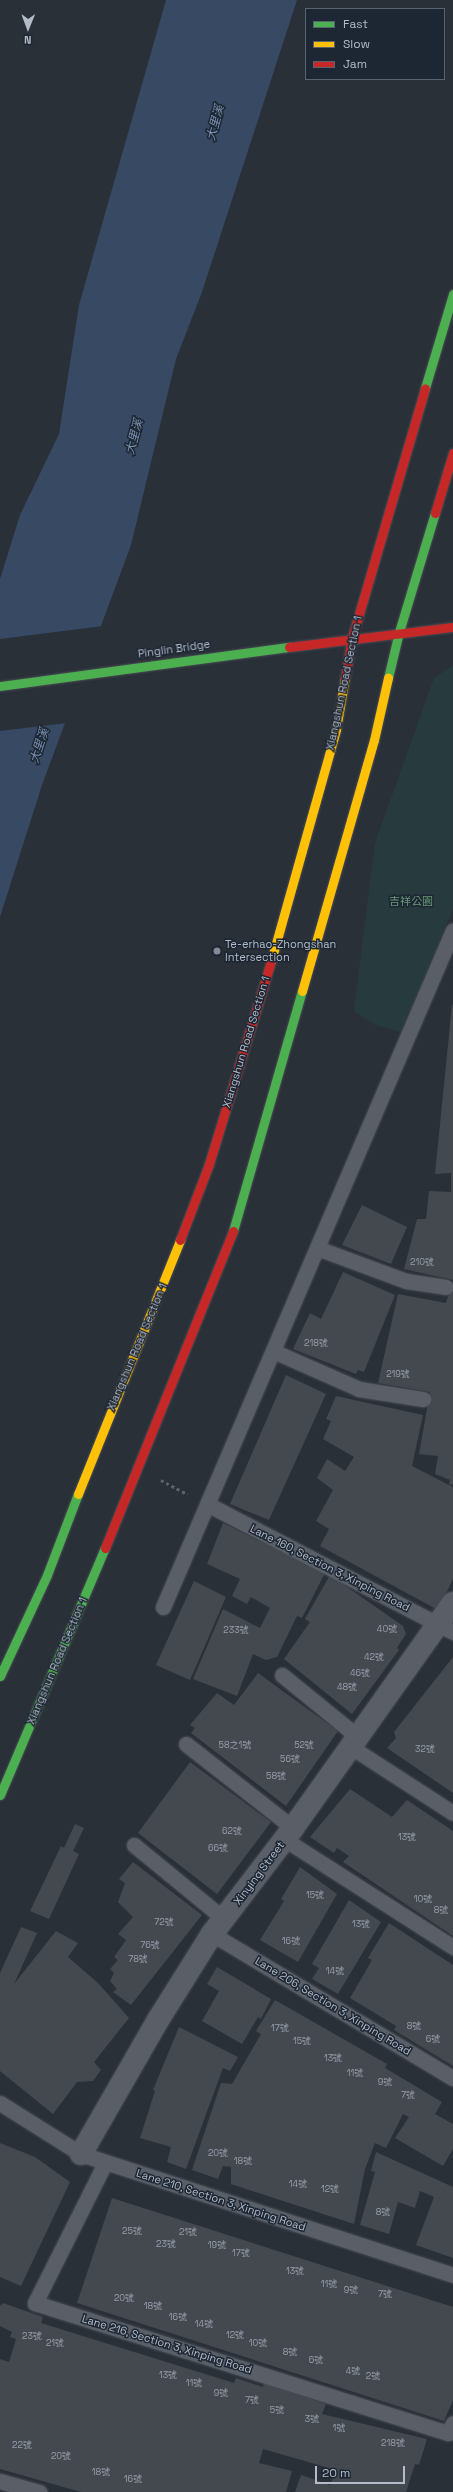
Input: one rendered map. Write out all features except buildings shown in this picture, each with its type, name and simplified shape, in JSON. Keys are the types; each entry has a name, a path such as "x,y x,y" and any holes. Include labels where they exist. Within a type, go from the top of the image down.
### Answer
{"street":[{"name":"Xiangshun Road Section 1","path":"0,1676 47,1575 112,1405 160,1294 209,1164 258,1008 336,729 352,638 453,294"},
{"name":"Xiangshun Road Section 1","path":"0,1795 65,1646 136,1468 207,1299 235,1224 374,740 399,632 453,453"},
{"name":"Pinglin Bridge","path":"0,686 352,638 453,627"},
{"name":"Xinying Street","path":"81,2154 158,2020 218,1927 289,1833 354,1742 446,1628 453,1603"}],"lane":[{"path":"163,1607 453,930"},
{"path":"317,1248 406,1281 446,1287"},
{"path":"273,1351 359,1389 422,1399"},
{"name":"Lane 160, Section 3, Xinping Road","path":"207,1504 446,1628"},
{"path":"282,1675 354,1742 453,1813"},
{"path":"186,1744 289,1833 453,1947"},
{"name":"Lane 206, Section 3, Xinping Road","path":"134,1845 218,1927 453,2078"},
{"name":"Lane 210, Section 3, Xinping Road","path":"0,2103 81,2154 453,2275"},
{"name":"Lane 216, Section 3, Xinping Road","path":"105,2163 35,2303 450,2428"},
{"path":"0,2481 39,2492"}],"path":[{"path":"136,1468 207,1504"}],"green space":[{"name":"吉祥公園","path":"453,665 453,909 401,1032 375,1025 354,1011 375,843 434,678"}],"water":[{"name":"大里溪","path":"166,0 297,0 202,292 176,359 131,545 42,785 0,917 0,579 20,515 59,434 79,305"}],"pier":[{"path":"103,626 67,723 0,731 0,639"}],"traffic: fast":[{"path":"425,388 453,294"},
{"path":"388,678 399,632 435,513"},
{"path":"0,686 289,647"},
{"path":"233,1231 302,991"},
{"path":"0,1676 47,1575 78,1494"},
{"path":"0,1795 105,1548"}],"traffic: slow":[{"path":"271,961 336,729 345,678"},
{"path":"302,991 374,740 388,678"},
{"path":"78,1494 180,1240"}],"traffic: jam":[{"path":"345,678 352,638 425,388"},
{"path":"435,513 453,453"},
{"path":"289,647 453,627"},
{"path":"180,1240 209,1164 271,961"},
{"path":"105,1548 233,1231"}],"place":[{"name":"Te-erhao-Zhongshan Intersection","path":"217,951"}]}
